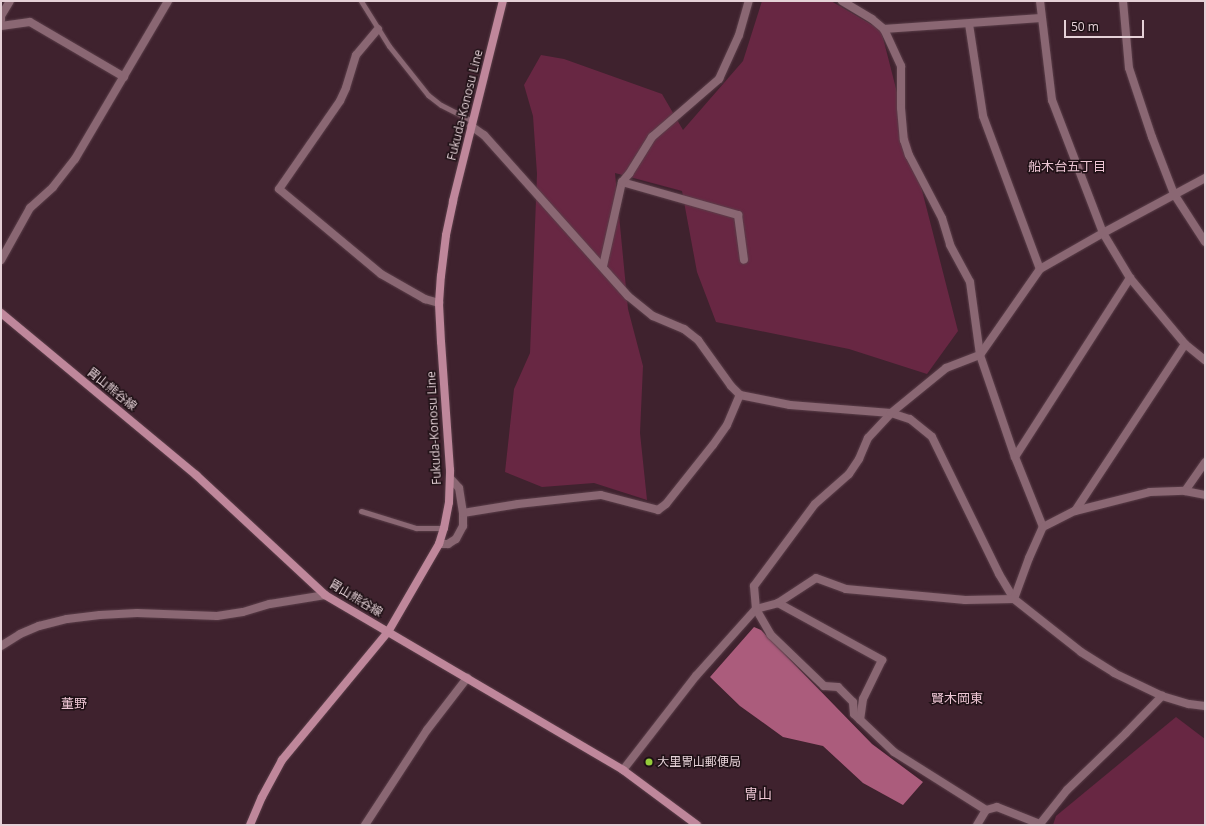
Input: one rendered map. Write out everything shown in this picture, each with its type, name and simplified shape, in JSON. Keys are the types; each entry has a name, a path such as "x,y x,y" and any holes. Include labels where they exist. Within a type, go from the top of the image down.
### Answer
{"main road":[{"name":"Fukuda-Konosu Line","path":"250,825 262,797 282,760 388,632 439,544 444,528 449,502 450,478 440,302 446,235 471,124 503,1"},
{"name":"胄山熊谷線","path":"1,314 196,475 325,595 623,770 697,825"}],"street":[{"path":"1,20 1,16 10,1"},
{"path":"1,260 30,208 53,187 75,158 168,1"},
{"path":"603,266 622,182 629,174 652,137 719,79 739,35 749,1"},
{"path":"842,1 872,19 884,29 902,66 901,108 906,147 942,218 950,245 970,282 980,355 1015,457 1043,527"},
{"path":"1040,1 1052,100 1104,233 1130,278 1185,344 1205,360"},
{"path":"1123,1 1129,68 1152,138 1174,194 1205,242"},
{"path":"884,29 1041,18"},
{"path":"1,26 30,22 124,77"},
{"path":"969,24 983,116 1040,269"},
{"path":"378,29 356,55 346,88 340,101 279,189 381,274 425,299 440,302"},
{"path":"471,124 484,135 603,266 628,296 653,316 684,329 698,340 731,386 740,395 790,405 891,413 910,419 932,437 1000,574 1014,599 1081,652 1114,673 1162,696 1188,704 1205,706"},
{"path":"986,810 894,752 854,714 853,702 838,687 824,686 772,635 756,609 754,586 815,504 849,474 859,459 868,438 891,413 946,368 980,355 1040,269 1205,178"},
{"path":"622,182 738,215 744,260"},
{"path":"1015,457 1130,278"},
{"path":"1075,511 1185,344"},
{"path":"463,513 518,504 601,495 658,510 666,504 713,445 727,425 740,395"},
{"path":"1185,491 1205,462"},
{"path":"439,544 448,544 456,539 463,526 463,513 459,488 450,478"},
{"path":"1014,599 1029,558 1043,527 1075,511 1150,492 1185,491 1205,496"},
{"path":"623,770 696,676 756,609 778,603 816,578 846,589 965,600 1014,599"},
{"path":"1,646 20,634 39,626 67,619 136,613 217,616 243,612 270,604 325,595"},
{"path":"778,603 882,660 863,699 860,720"},
{"path":"365,825 427,730 467,678"},
{"path":"977,825 986,810 997,807 1040,824 1066,790 1126,733 1162,696"}],"lane":[{"path":"361,1 393,52 428,95 471,124"},
{"path":"361,511 416,528 444,528"}],"shaded area":[{"path":"762,1 831,1 881,30 958,331 927,374 849,349 716,322 697,272 682,191 615,173 628,309 643,366 640,433 647,500 594,483 542,487 505,472 514,389 530,353 537,174 533,116 524,85 541,55 564,59 662,94 683,130 743,61"},
{"path":"754,627 761,630 872,744 923,782 903,805 863,783 823,746 783,737 740,706 710,677"},
{"path":"1176,717 1205,739 1205,825 1053,825 1056,816"}],"place":[{"name":"大里冑山郵便局","path":"649,762"}],"district":[{"name":"船木台五丁目","path":"1067,166"},
{"name":"賢木岡東","path":"957,698"},
{"name":"董野","path":"74,703"},
{"name":"冑山","path":"758,794"}]}
